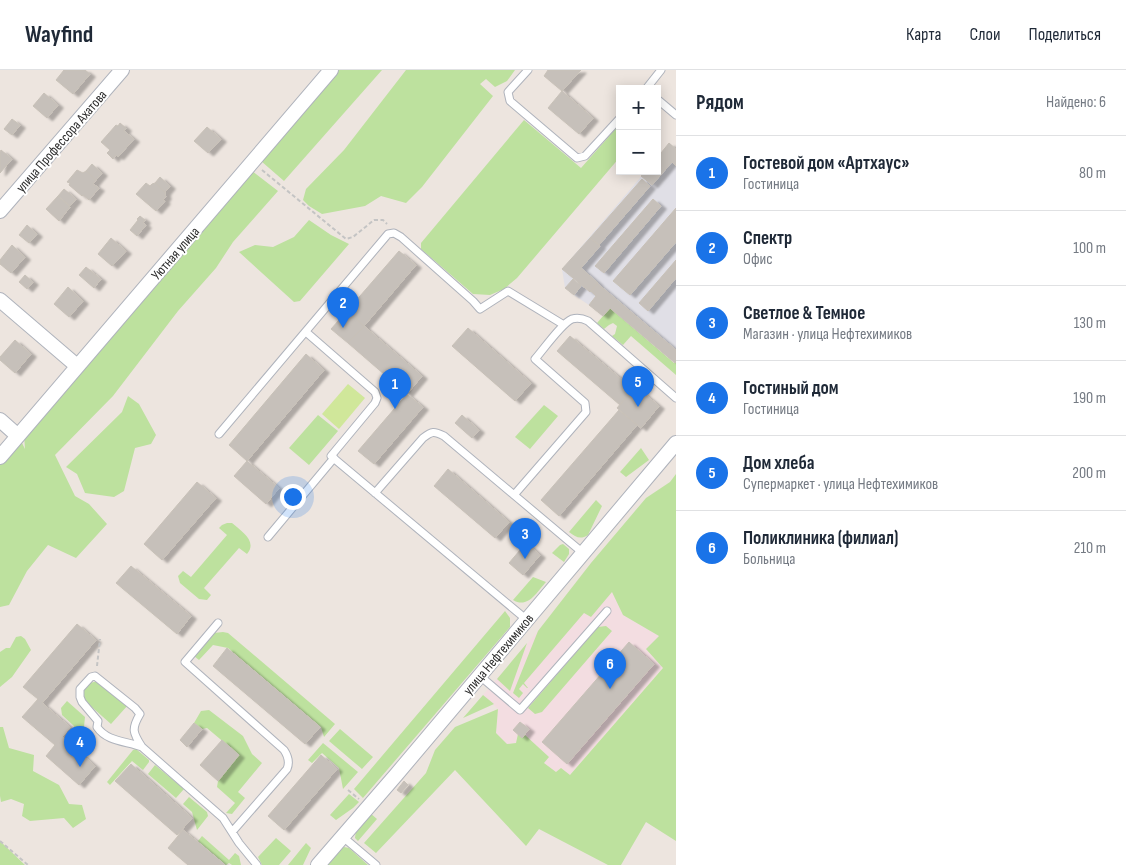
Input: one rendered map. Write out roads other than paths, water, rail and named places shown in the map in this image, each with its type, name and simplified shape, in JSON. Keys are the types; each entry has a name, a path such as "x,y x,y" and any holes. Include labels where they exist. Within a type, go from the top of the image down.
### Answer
{"street":[{"name":"улица Профессора Ахатова","path":"1,207 122,70"},
{"name":"Уютная улица","path":"0,456 331,70"},
{"path":"0,300 77,366"},
{"path":"0,420 18,436"},
{"name":"улица Нефтехимиков","path":"318,865 676,443"}],"lane":[{"path":"528,70 508,92 510,101 577,158 585,156 616,122"},
{"path":"648,85 661,70"},
{"path":"661,102 676,115"},
{"path":"219,434 388,234 394,233 408,243 480,309 508,291 564,325"},
{"path":"514,495 586,412 586,403 536,359 571,319 581,318 588,321 676,398"},
{"path":"306,332 375,392 377,398 375,403 330,456 527,620"},
{"path":"375,493 423,438 430,432 437,432 583,553"},
{"path":"268,537 334,458"},
{"path":"480,676 520,710 607,611"},
{"path":"218,623 184,662 284,750 288,755 289,764 287,769 232,832"},
{"path":"118,741 130,732 140,714 96,676 91,677 80,689 80,697 98,721 97,727 100,732 108,738 118,741 132,743 142,747"},
{"path":"134,724 136,737 142,747 223,818 239,843 257,865"},
{"path":"343,837 376,865"}],"place":[{"name":"Спектр","path":"343,328"},
{"name":"Дом хлеба","path":"638,407"},
{"name":"Гостевой дом «Артхаус»","path":"395,409"},
{"name":"Светлое & Темное","path":"525,559"},
{"name":"Поликлиника (филиал)","path":"610,689"},
{"name":"Гостиный дом","path":"80,767"}]}
